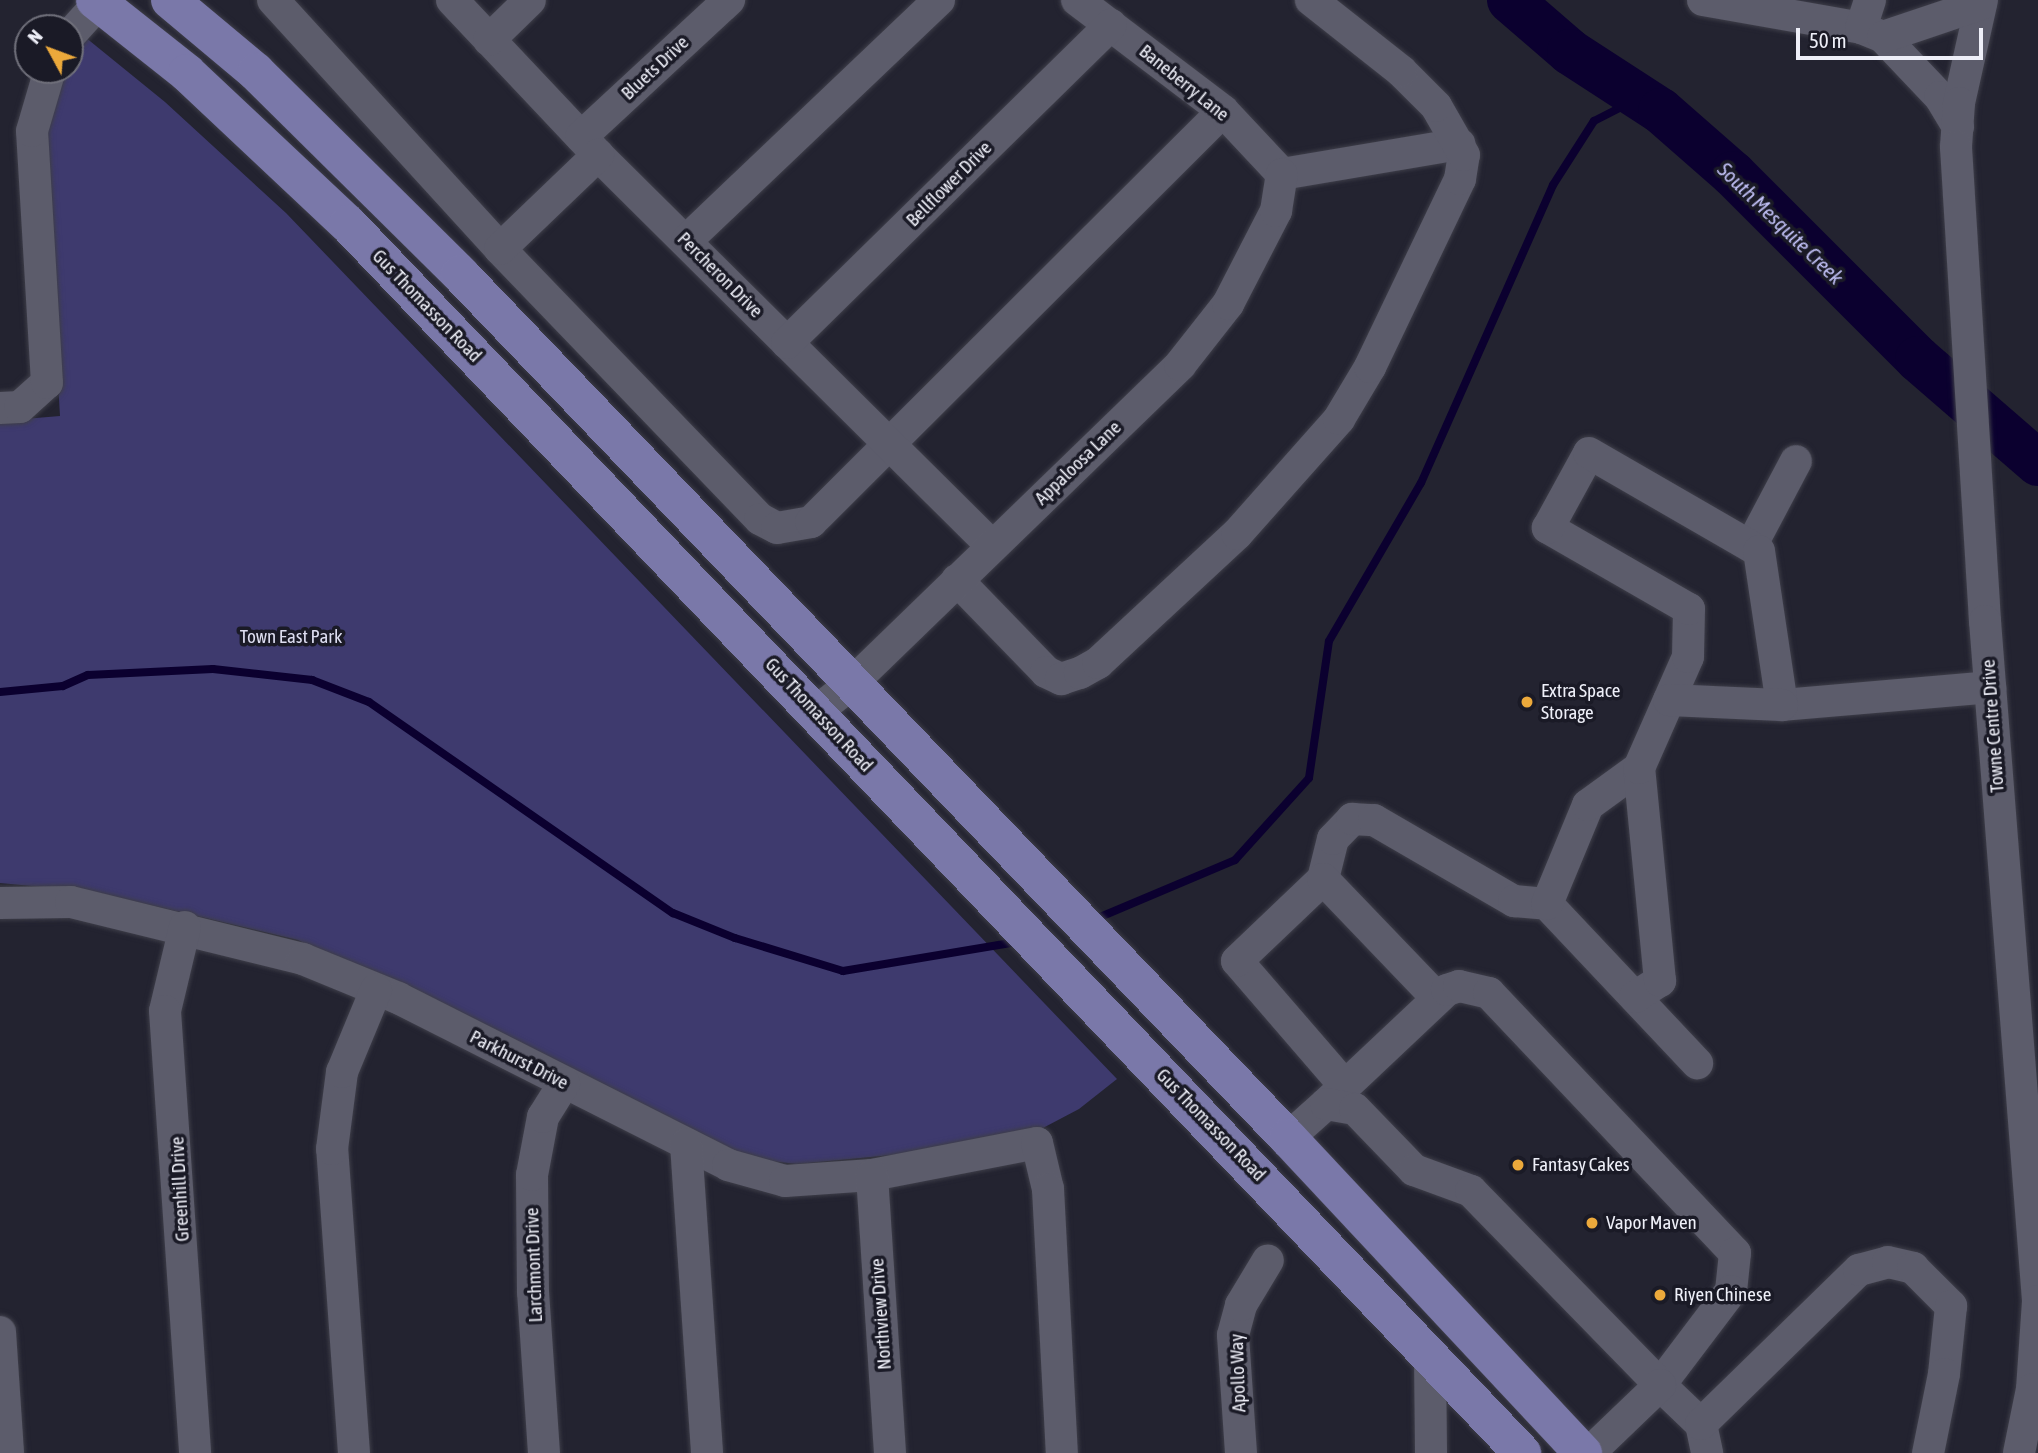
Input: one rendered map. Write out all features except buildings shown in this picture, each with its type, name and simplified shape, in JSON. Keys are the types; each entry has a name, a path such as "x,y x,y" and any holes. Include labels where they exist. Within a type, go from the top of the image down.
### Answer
{"main road":[{"path":"170,0 256,72 356,169 1288,1138 1583,1453"},
{"name":"Gus Thomasson Road","path":"97,1 187,73 348,224 817,711 957,862 1088,996 1521,1453"},
{"path":"1430,1356 1464,1324"}],"street":[{"path":"273,0 500,249 760,519 777,528 811,522 1223,111"},
{"name":"Percheron Drive","path":"452,0 589,146 892,443 992,546"},
{"path":"489,40 530,0"},
{"name":"Bluets Drive","path":"500,249 589,146 729,0"},
{"path":"687,240 939,0"},
{"name":"Baneberry Lane","path":"1077,0 1223,111 1282,174"},
{"path":"957,580 1046,672 1061,679 1098,663 1237,534 1339,419 1370,367 1460,179 1464,155 1436,106 1401,71 1311,0"},
{"path":"1703,0 1871,22 1981,2"},
{"path":"84,17 97,1"},
{"name":"Towne Centre Drive","path":"1981,2 1957,137 1990,687 2027,1032 2038,1301 2032,1389 2019,1453"},
{"path":"1871,22 1940,97 1957,137"},
{"name":"Bellflower Drive","path":"787,343 1111,25"},
{"path":"0,408 20,407 47,383 32,131 46,84"},
{"path":"1282,174 1459,144"},
{"name":"Appaloosa Lane","path":"817,711 850,685 1180,365 1228,304 1276,211 1282,174"},
{"path":"1635,997 1660,981 1639,768 1688,657 1689,609 1549,528 1589,453 1759,551 1782,705"},
{"path":"1751,546 1796,461"},
{"path":"1669,700 1782,705 1990,687"},
{"path":"1547,904 1588,805 1639,768"},
{"path":"1697,1063 1547,904 1514,901 1374,820 1352,819 1333,839 1323,879 1237,961 1336,1095 1355,1109 1414,1170 1471,1191 1660,1385 1704,1438 1859,1270 1888,1262 1913,1268 1951,1306 1944,1374 1927,1453"},
{"path":"1323,879 1437,999"},
{"name":"Parkhurst Drive","path":"0,903 71,902 185,927 303,959 376,989 728,1165 786,1181 872,1175 1037,1143 1048,1189 1062,1453"},
{"name":"Greenhill Drive","path":"185,927 165,1011 195,1453"},
{"path":"1288,1138 1452,987 1489,993 1735,1253 1731,1291 1660,1385 1589,1453"},
{"path":"354,1453 332,1149 342,1072 376,989"},
{"name":"Larchmont Drive","path":"544,1453 533,1292 531,1175 543,1117 564,1083"},
{"path":"686,1144 707,1453"},
{"name":"Northview Drive","path":"872,1175 890,1453"},
{"name":"Apollo Way","path":"1241,1453 1233,1335 1241,1305 1268,1259"},
{"path":"0,1332 8,1453"},
{"path":"1430,1356 1431,1453"}],"green space":[{"name":"Town East Park","path":"84,38 165,102 286,213 1117,1079 1079,1109 1041,1129 955,1149 797,1164 770,1161 735,1153 298,940 95,892 0,883 0,421 60,416 44,138 58,84 84,84"}],"waterway":[{"name":"South Mesquite Creek","path":"1510,0 1570,52 1661,111 1733,174 1918,359 2038,463"},
{"path":"1093,920 1235,860 1309,778 1329,641 1421,483 1553,185 1594,121 1623,106 1661,111"},
{"path":"0,692 63,686 88,675 213,669 312,680 369,702 673,913 735,938 843,971 1017,942"}],"place":[{"name":"Extra Space Storage","path":"1527,702"},
{"name":"Fantasy Cakes","path":"1518,1165"},
{"name":"Vapor Maven","path":"1592,1223"},
{"name":"Riyen Chinese","path":"1660,1295"}]}
